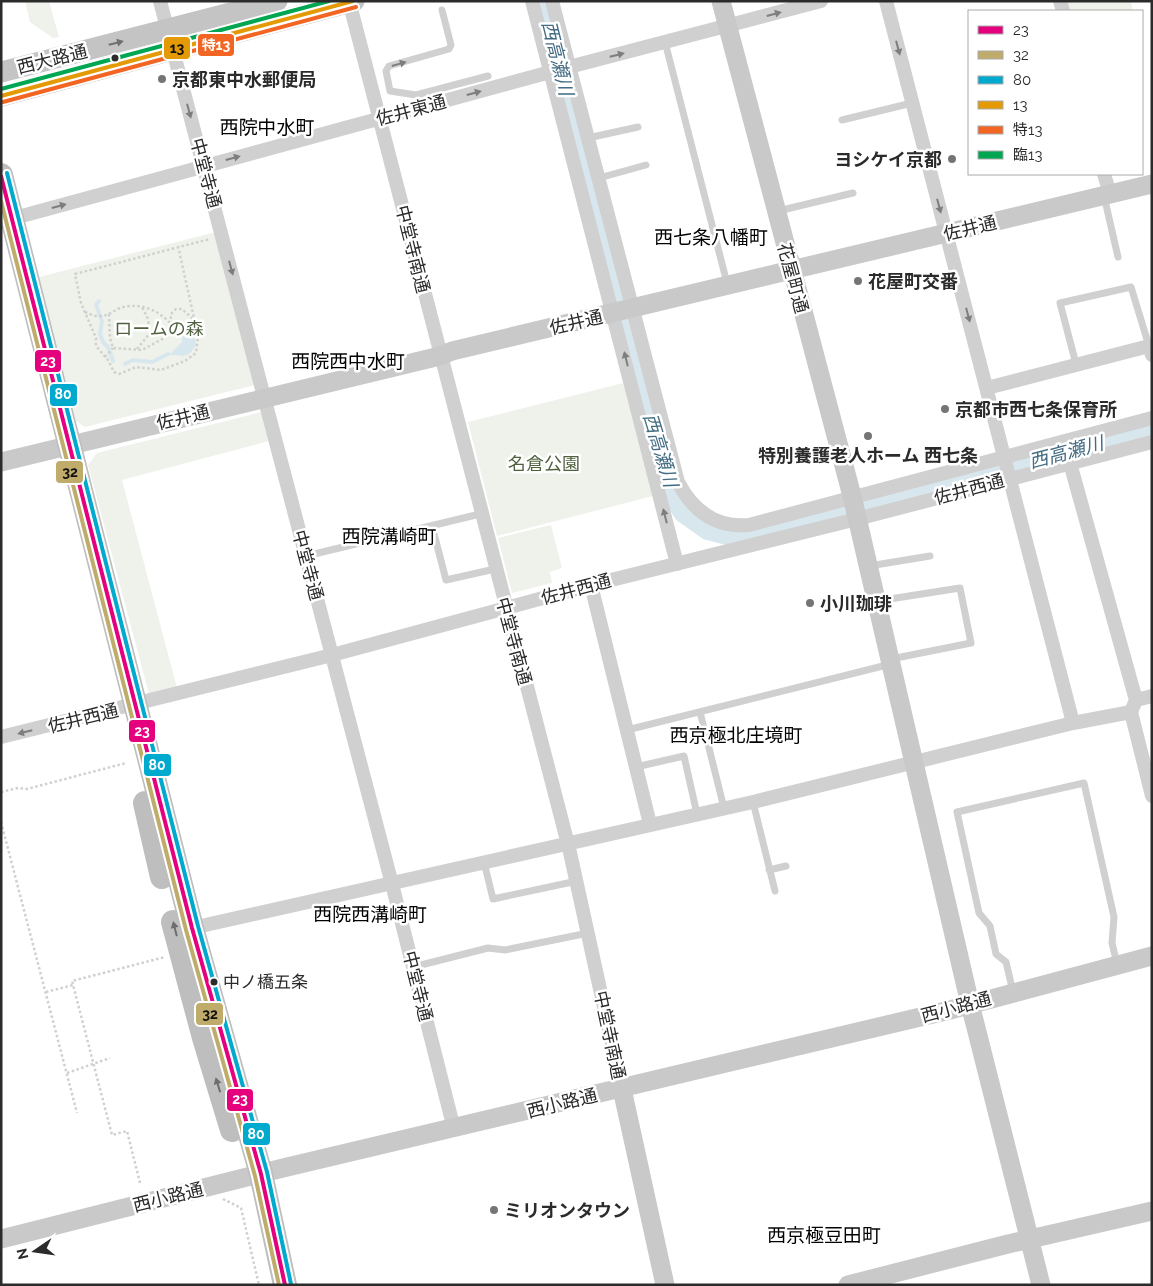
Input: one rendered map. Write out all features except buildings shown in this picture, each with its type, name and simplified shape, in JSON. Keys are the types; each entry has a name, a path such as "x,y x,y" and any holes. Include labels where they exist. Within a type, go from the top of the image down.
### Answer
{"highway":[{"path":"1,175 5,226 129,707 192,928 253,1176 270,1285"},
{"path":"129,707 151,835 204,1038 253,1176 286,1285"}],"main road":[{"name":"西大路通","path":"1,96 170,40 277,1"},
{"name":"西大路通","path":"1,72 170,40 351,2"}],"street":[{"name":"中堂寺通","path":"160,1 392,884 454,1129"},
{"path":"532,1 550,72 678,482 692,504 715,521 738,526 749,525 854,507 1003,458 1152,418"},
{"path":"552,1 599,178 624,311 677,564"},
{"name":"花屋町通","path":"721,1 854,507 970,1004 1041,1285"},
{"name":"佐井東通","path":"5,226 204,166 550,72 822,1"},
{"path":"886,1 1008,479 1073,723"},
{"name":"中堂寺南通","path":"351,2 480,514 577,881 665,1285"},
{"path":"1104,175 1107,195"},
{"name":"佐井通","path":"1,462 440,356 452,351 1152,184"},
{"path":"986,388 1076,364 1150,350"},
{"name":"佐井西通","path":"1,738 332,655 677,564 854,507 1008,479 1152,442"},
{"path":"1070,463 1133,706 1152,796"},
{"path":"592,585 650,824"},
{"path":"192,928 392,884 567,842 753,802 1073,723 1133,706 1152,696"},
{"name":"西小路通","path":"1,1239 253,1176 970,1004 1152,956"},
{"path":"848,1285 1152,1211"}],"lane":[{"path":"442,10 451,45 450,49 389,66 386,71 390,91 416,94 488,76"},
{"path":"665,42 728,286"},
{"path":"842,120 912,102"},
{"path":"588,138 638,127"},
{"path":"599,178 646,165"},
{"path":"776,211 853,193"},
{"path":"1107,195 1118,257"},
{"path":"1076,364 1060,303 1131,287 1150,350"},
{"path":"306,556 480,514"},
{"path":"432,526 446,580 495,569"},
{"path":"868,566 930,556"},
{"path":"627,730 891,661 971,643 960,588 877,601"},
{"path":"700,712 724,808"},
{"path":"636,766 684,756 697,814"},
{"path":"1013,993 1006,962 996,954 990,926 979,913 956,812 1084,783 1114,917 1112,943 1117,965"},
{"path":"753,802 775,891"},
{"path":"484,862 493,899 577,881"},
{"path":"770,870 786,866"},
{"path":"413,967 488,948 505,950 588,933"}],"path":[{"path":"178,246 199,345 194,356 185,362 161,370 136,367 118,374 111,368 96,346 94,332 85,312 75,274 178,246 201,241"},
{"path":"85,312 101,316 122,307 150,308 162,315 170,323"},
{"path":"137,349 150,333 148,318 142,307"},
{"path":"111,350 142,350 166,337 171,314 176,309 182,310 195,321"},
{"path":"105,357 111,350 109,314"},
{"path":"1,792 18,788 27,789 126,763"},
{"path":"1,822 77,1113"},
{"path":"140,1184 127,1131 112,1135 72,981 167,957"},
{"path":"46,992 73,985"},
{"path":"66,1073 110,1058"},
{"path":"220,1197 241,1208 259,1285"}],"green space":[{"path":"25,1 49,1 59,37 53,38 30,22"},
{"path":"1067,1 1131,1 1133,10 1069,10"},
{"name":"ロームの森","path":"216,232 255,385 85,427 76,421 39,277"},
{"name":"名倉公園","path":"623,383 653,496 497,536 468,422"},
{"path":"262,412 269,441 122,480 177,688 149,694 88,465 97,453"},
{"path":"551,525 562,568 550,572 552,583 512,593 498,538"}],"shaded area":[{"path":"191,329 194,333 196,345 193,350 184,356 169,355 182,342 185,331"}],"waterway":[{"name":"西高瀬川","path":"544,1 672,493 684,512 708,529 732,535 756,532 1152,429"},
{"name":"西高瀬川","path":"608,273 618,281"},
{"path":"99,301 96,305 102,321 100,334 103,342 108,347 113,361"},
{"path":"125,364 133,360 152,362 168,354"},
{"name":"西高瀬川","path":"649,435 659,443"}],"transit line":[{"name":"臨13","path":"1,89 329,1"},
{"name":"13","path":"1,96 353,1"},
{"name":"特13","path":"3,102 356,7"},
{"name":"80","path":"7,173 198,926 267,1172 291,1284"},
{"name":"23","path":"1,176 192,928 261,1174 285,1285"},
{"name":"32","path":"1,201 186,930 255,1176 279,1285"}],"place":[{"name":"京都東中水郵便局","path":"162,79"},
{"name":"ヨシケイ京都","path":"952,159"},
{"name":"花屋町交番","path":"858,281"},
{"name":"京都市西七条保育所","path":"945,409"},
{"name":"特別養護老人ホーム 西七条","path":"868,436"},
{"name":"小川珈琲","path":"810,603"},
{"name":"中ノ橋五条","path":"214,982"},
{"name":"ミリオンタウン","path":"494,1210"}],"district":[{"name":"西院中水町","path":"267,127"},
{"name":"西七条八幡町","path":"711,237"},
{"name":"西院西中水町","path":"348,361"},
{"name":"西院溝崎町","path":"389,536"},
{"name":"西京極北庄境町","path":"736,735"},
{"name":"西院西溝崎町","path":"370,914"},
{"name":"西京極豆田町","path":"824,1235"}]}
